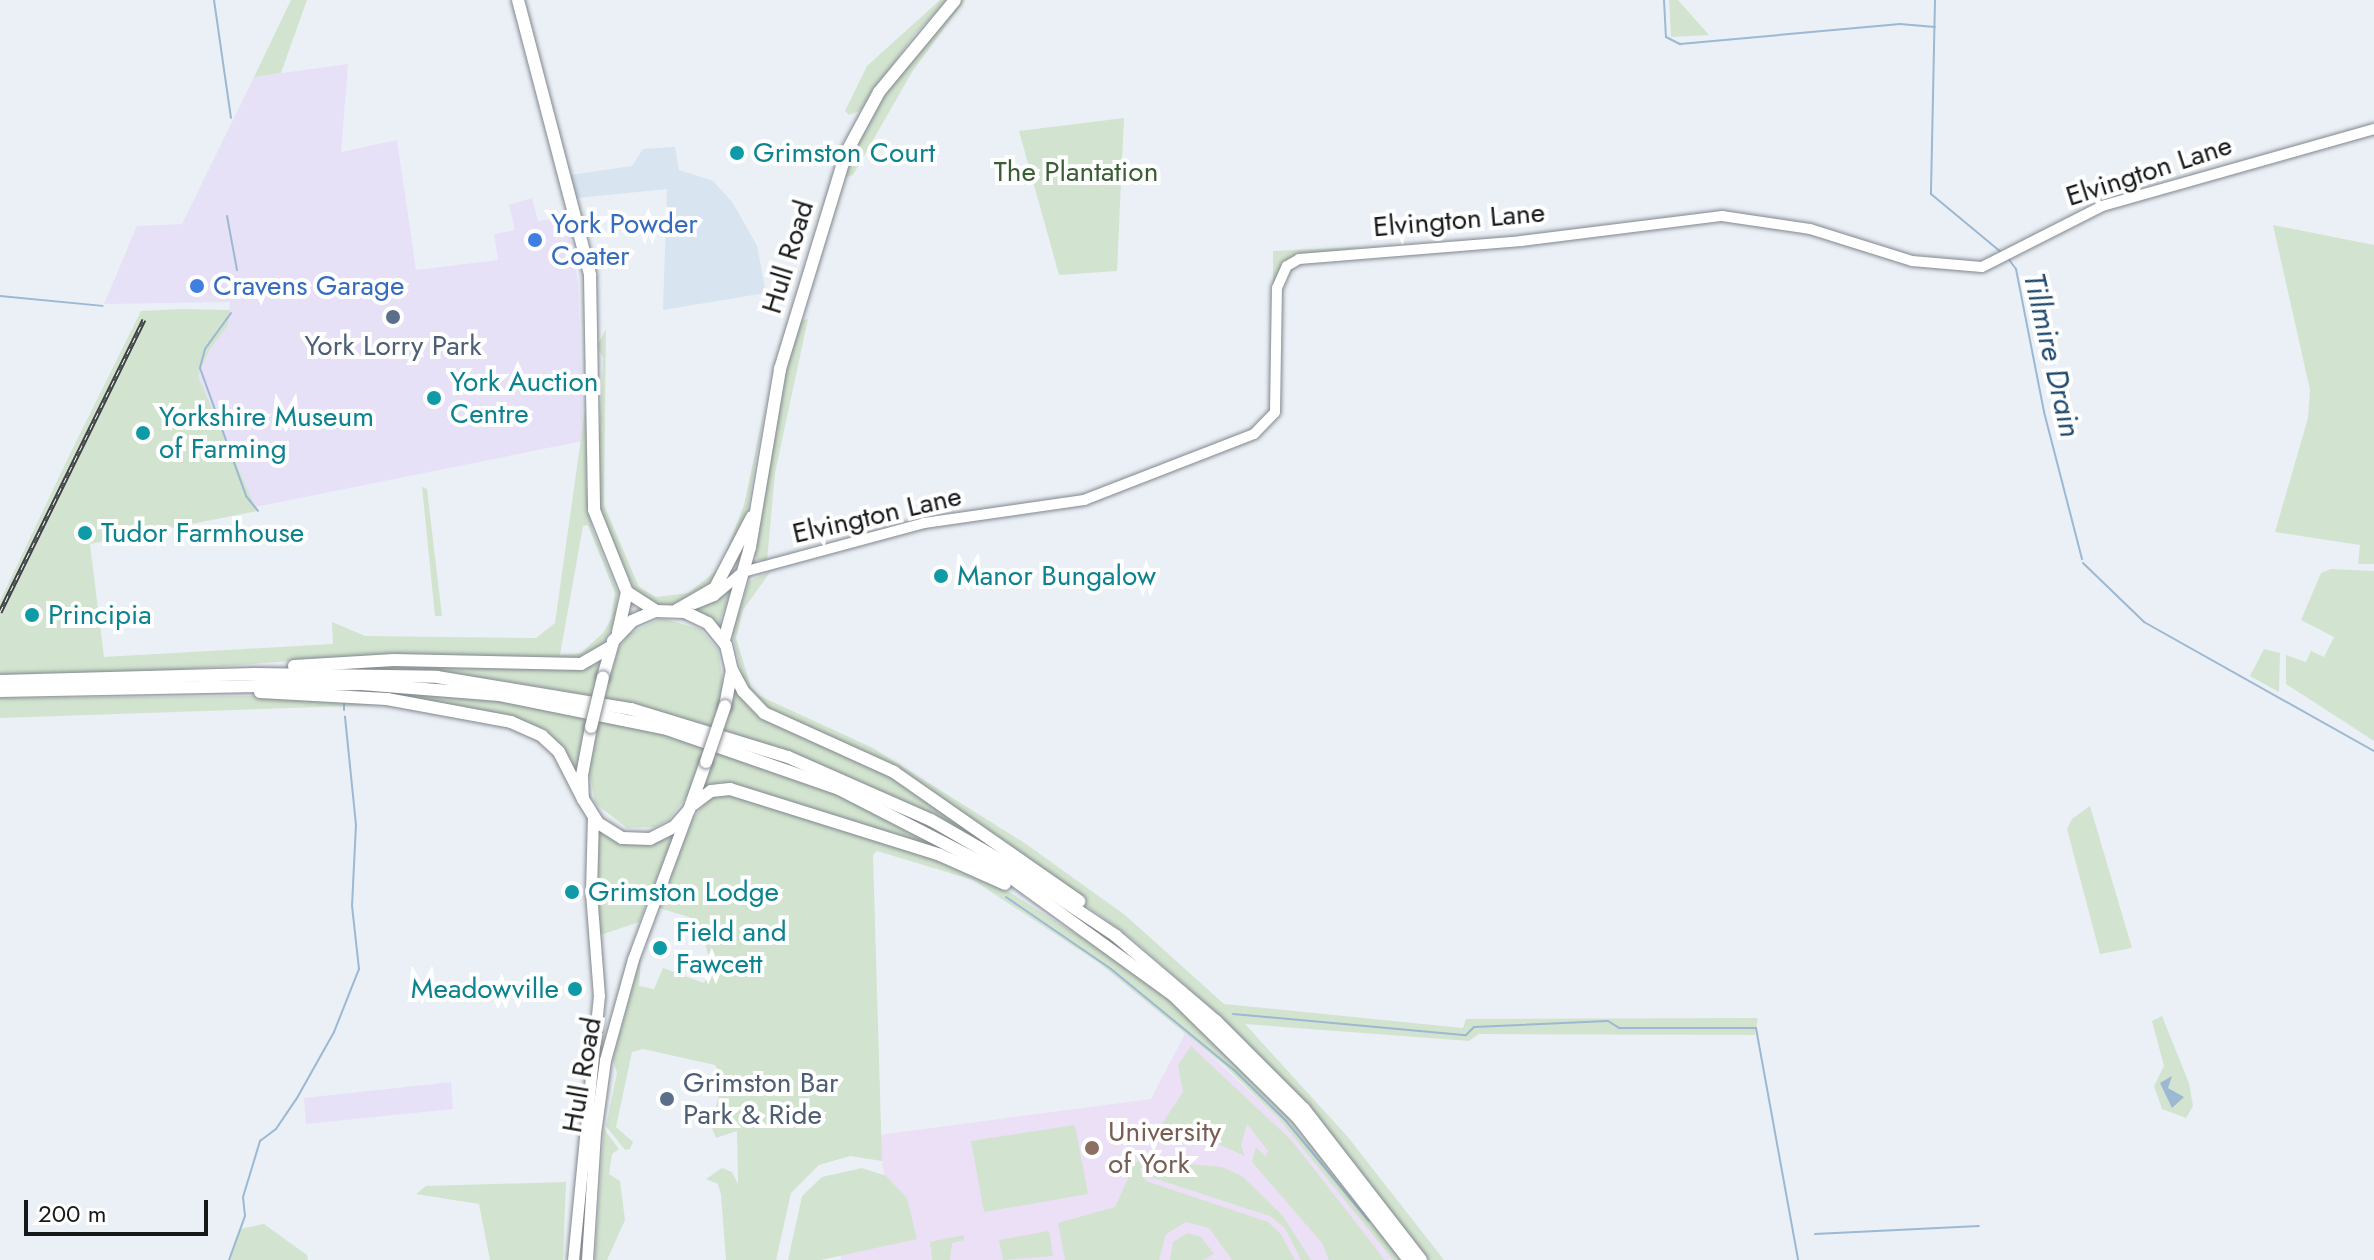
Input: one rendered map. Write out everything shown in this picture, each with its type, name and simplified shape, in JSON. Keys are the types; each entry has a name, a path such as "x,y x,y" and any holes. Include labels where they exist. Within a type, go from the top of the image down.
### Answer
{"highway":[{"path":"518,0 590,275 592,504 627,592 656,611"},
{"name":"Hull Road","path":"724,640 743,572 780,369 846,153 879,92 955,0"},
{"name":"Hull Road","path":"673,610 694,604 720,582 754,514"},
{"path":"583,799 582,775 591,727 627,592"},
{"path":"255,674 281,667 394,660 581,664 614,642 638,617 673,610 703,619 724,640 732,670 743,691 764,713 852,750 944,803 1095,913 1116,936"},
{"path":"689,810 725,706 732,670"},
{"path":"0,681 255,674 401,674 500,684 631,709 732,737 931,820 1016,869 1116,936 1216,1021 1293,1097 1421,1260"},
{"path":"186,686 387,699 511,722 542,736 559,752 593,818 613,834 640,841 659,836 711,791 742,792 940,855 1046,901"},
{"path":"0,691 186,686 413,687 540,701 641,722 839,789 973,855 1046,901 1173,995 1237,1055 1336,1163 1409,1260"}],"main road":[{"name":"Elvington Lane","path":"694,604 714,596 743,572 924,523 1084,500 1254,434 1275,412 1277,288 1287,266 1299,259 1535,240 1722,216 1810,229 1912,261 1964,268 2001,261 2102,206 2374,129"},
{"name":"Hull Road","path":"587,1260 591,1175 605,1060 633,959 689,810"},
{"name":"Hull Road","path":"573,1260 599,996 591,892 593,818"}],"shaded area":[{"path":"348,64 341,152 397,140 416,270 498,260 494,234 515,230 509,205 532,198 538,221 566,216 578,282 583,441 255,507 198,376 209,351 228,325 230,302 104,304 137,226 182,224 254,77"},
{"path":"675,147 679,170 713,181 733,203 757,246 766,293 663,310 667,189 577,198 570,175 632,166 643,149"},
{"name":"University of York","path":"1186,1032 1279,1119 1393,1260 841,1260 840,1255 905,1241 884,1175 879,1135 1151,1099"},
{"path":"451,1082 453,1109 306,1124 304,1098"}],"green space":[{"path":"291,0 307,0 281,73 254,77"},
{"path":"940,0 947,0 914,35 860,111 849,115 845,111 867,66"},
{"path":"960,0 965,0 912,72 853,175 840,179 873,109"},
{"path":"1669,0 1678,0 1709,35 1671,37"},
{"name":"The Plantation","path":"1124,118 1117,271 1059,275 1019,131"},
{"path":"2273,225 2374,245 2374,564 2358,564 2360,545 2275,532 2308,418 2310,390"},
{"path":"1362,247 1295,257 1273,291 1273,251"},
{"path":"230,310 228,325 209,351 198,376 257,511 90,544 104,657 333,644 332,622 365,636 536,638 555,623 585,410 591,432 586,483 592,528 618,593 615,621 604,643 585,660 372,655 158,671 0,675 0,601 141,311","holes":["588,525 615,593 611,619 603,633 581,653 560,655 583,526"]},
{"path":"808,319 775,473 767,561 757,560 754,552 778,398 799,321"},
{"path":"606,329 604,505 639,587 656,597 688,593 720,568 744,505 766,401 744,529 715,585 681,606 653,606 637,595 596,504 603,358 597,346"},
{"path":"422,487 427,489 442,616 435,616"},
{"path":"2331,569 2374,571 2374,741 2286,684 2286,655 2306,662 2311,651 2324,657 2334,637 2301,620 2321,573"},
{"path":"771,571 743,610 736,638 751,687 760,696 873,748 1026,844 1125,915 1224,1004 1463,1028 1466,1019 1758,1018 1755,1035 1479,1034 1469,1041 1245,1024 1347,1136 1444,1260 1427,1260 1321,1122 1211,1008 1135,941 917,782 765,708 745,686 732,633 749,581"},
{"path":"735,580 722,615 718,628 696,611"},
{"path":"661,618 700,629 718,650 724,688 712,726 605,699 618,649 629,634"},
{"path":"2264,649 2280,653 2279,692 2250,676"},
{"path":"376,664 576,669 599,664 592,696 486,678 337,669"},
{"path":"345,688 489,697 588,715 577,770 537,728"},
{"path":"737,689 750,706 887,772 1008,857 791,753 724,730"},
{"path":"256,696 378,705 0,718 0,698"},
{"path":"601,718 705,744 688,795 668,820 655,827 627,828 595,803 589,768"},
{"path":"718,748 812,782 996,874 753,790 721,782 701,791"},
{"path":"732,794 913,849 995,883 1106,953 1173,1002 1281,1108 1404,1260 1393,1260 1279,1119 1225,1066 1099,963 973,880 877,851 873,855 882,1161 850,1156 819,1165 791,1193 776,1260 726,1260 721,1195 718,1184 706,1179 722,1168 732,1172 738,1184 737,1131 716,1138 712,1128 722,1078 715,1065 643,1049 632,1052 616,1127 633,1142 630,1149 625,1150 606,1126 617,1073 613,1059 641,956 639,986 654,989 663,968 704,983 716,958 708,954 702,933 689,917 659,908 692,820 710,797"},
{"path":"2090,806 2132,948 2100,954 2067,829 2072,819"},
{"path":"598,828 625,841 675,833 639,922 598,936"},
{"path":"2162,1016 2189,1083 2193,1106 2186,1118 2162,1109 2154,1086 2164,1066 2152,1021"},
{"path":"1191,1046 1292,1141 1385,1260 1329,1260 1322,1243 1252,1162 1256,1147 1266,1157 1268,1151 1247,1124 1241,1145 1245,1156 1218,1144 1150,1142 1183,1092 1178,1065"},
{"path":"1075,1125 1088,1194 984,1212 971,1141"},
{"path":"604,1129 619,1149 612,1154 609,1174 620,1181 625,1220 607,1260 595,1260"},
{"path":"1145,1154 1148,1157 1140,1170 1146,1181 1268,1222 1280,1233 1295,1260 1232,1260 1209,1228 1186,1222 1166,1234 1159,1260 1065,1260 1058,1223 1115,1207 1134,1165"},
{"path":"1156,1161 1222,1167 1242,1176 1283,1216 1311,1260 1301,1260 1285,1228 1270,1216 1150,1177 1147,1166"},
{"path":"862,1168 886,1176 907,1198 917,1239 821,1260 788,1260 802,1196 822,1177"},
{"path":"566,1182 563,1260 490,1260 479,1204 416,1194 426,1186"},
{"path":"264,1224 307,1255 308,1260 229,1260 240,1229"},
{"path":"1049,1231 1053,1256 1003,1260 999,1240"},
{"path":"1188,1233 1201,1237 1214,1254 1203,1260 1170,1260 1173,1242"},
{"path":"964,1235 964,1240 952,1243 950,1260 932,1260 930,1242"}],"water":[{"path":"2172,1076 2168,1088 2184,1097 2172,1108 2160,1083"}],"waterway":[{"path":"214,0 231,118"},
{"path":"1664,0 1666,37 1680,44 1900,24 1935,27"},
{"name":"Tillmire Drain","path":"1935,0 1931,194 2002,253"},
{"path":"227,216 237,270"},
{"name":"Tillmire Drain","path":"2007,257 2016,269 2044,412 2082,559"},
{"path":"0,296 103,306"},
{"path":"231,313 205,349 200,368 246,496 258,511"},
{"name":"Tillmire Drain","path":"2083,563 2144,622 2374,751"},
{"path":"344,703 344,710"},
{"path":"229,1260 245,1216 243,1197 260,1141 276,1129 297,1098 334,1032 359,969 352,906 356,825 345,717"},
{"path":"1006,897 1111,969 1234,1070 1286,1121 1369,1221"},
{"path":"1233,1014 1466,1035 1474,1027 1608,1021 1619,1028 1756,1028 1798,1260"},
{"path":"1815,1234 1979,1226"}],"railway":[{"path":"0,612 144,319"}],"place":[{"name":"Grimston Court","path":"737,153"},
{"name":"York Powder Coater","path":"535,240"},
{"name":"Cravens Garage","path":"197,286"},
{"name":"York Lorry Park","path":"393,317"},
{"name":"York Auction Centre","path":"434,398"},
{"name":"Yorkshire Museum of Farming","path":"143,433"},
{"name":"Tudor Farmhouse","path":"85,533"},
{"name":"Manor Bungalow","path":"941,576"},
{"name":"Principia","path":"32,615"},
{"name":"Grimston Lodge","path":"572,892"},
{"name":"Field and Fawcett","path":"660,948"},
{"name":"Meadowville","path":"575,989"},
{"name":"Grimston Bar Park & Ride","path":"667,1099"},
{"name":"University of York","path":"1092,1148"}]}
